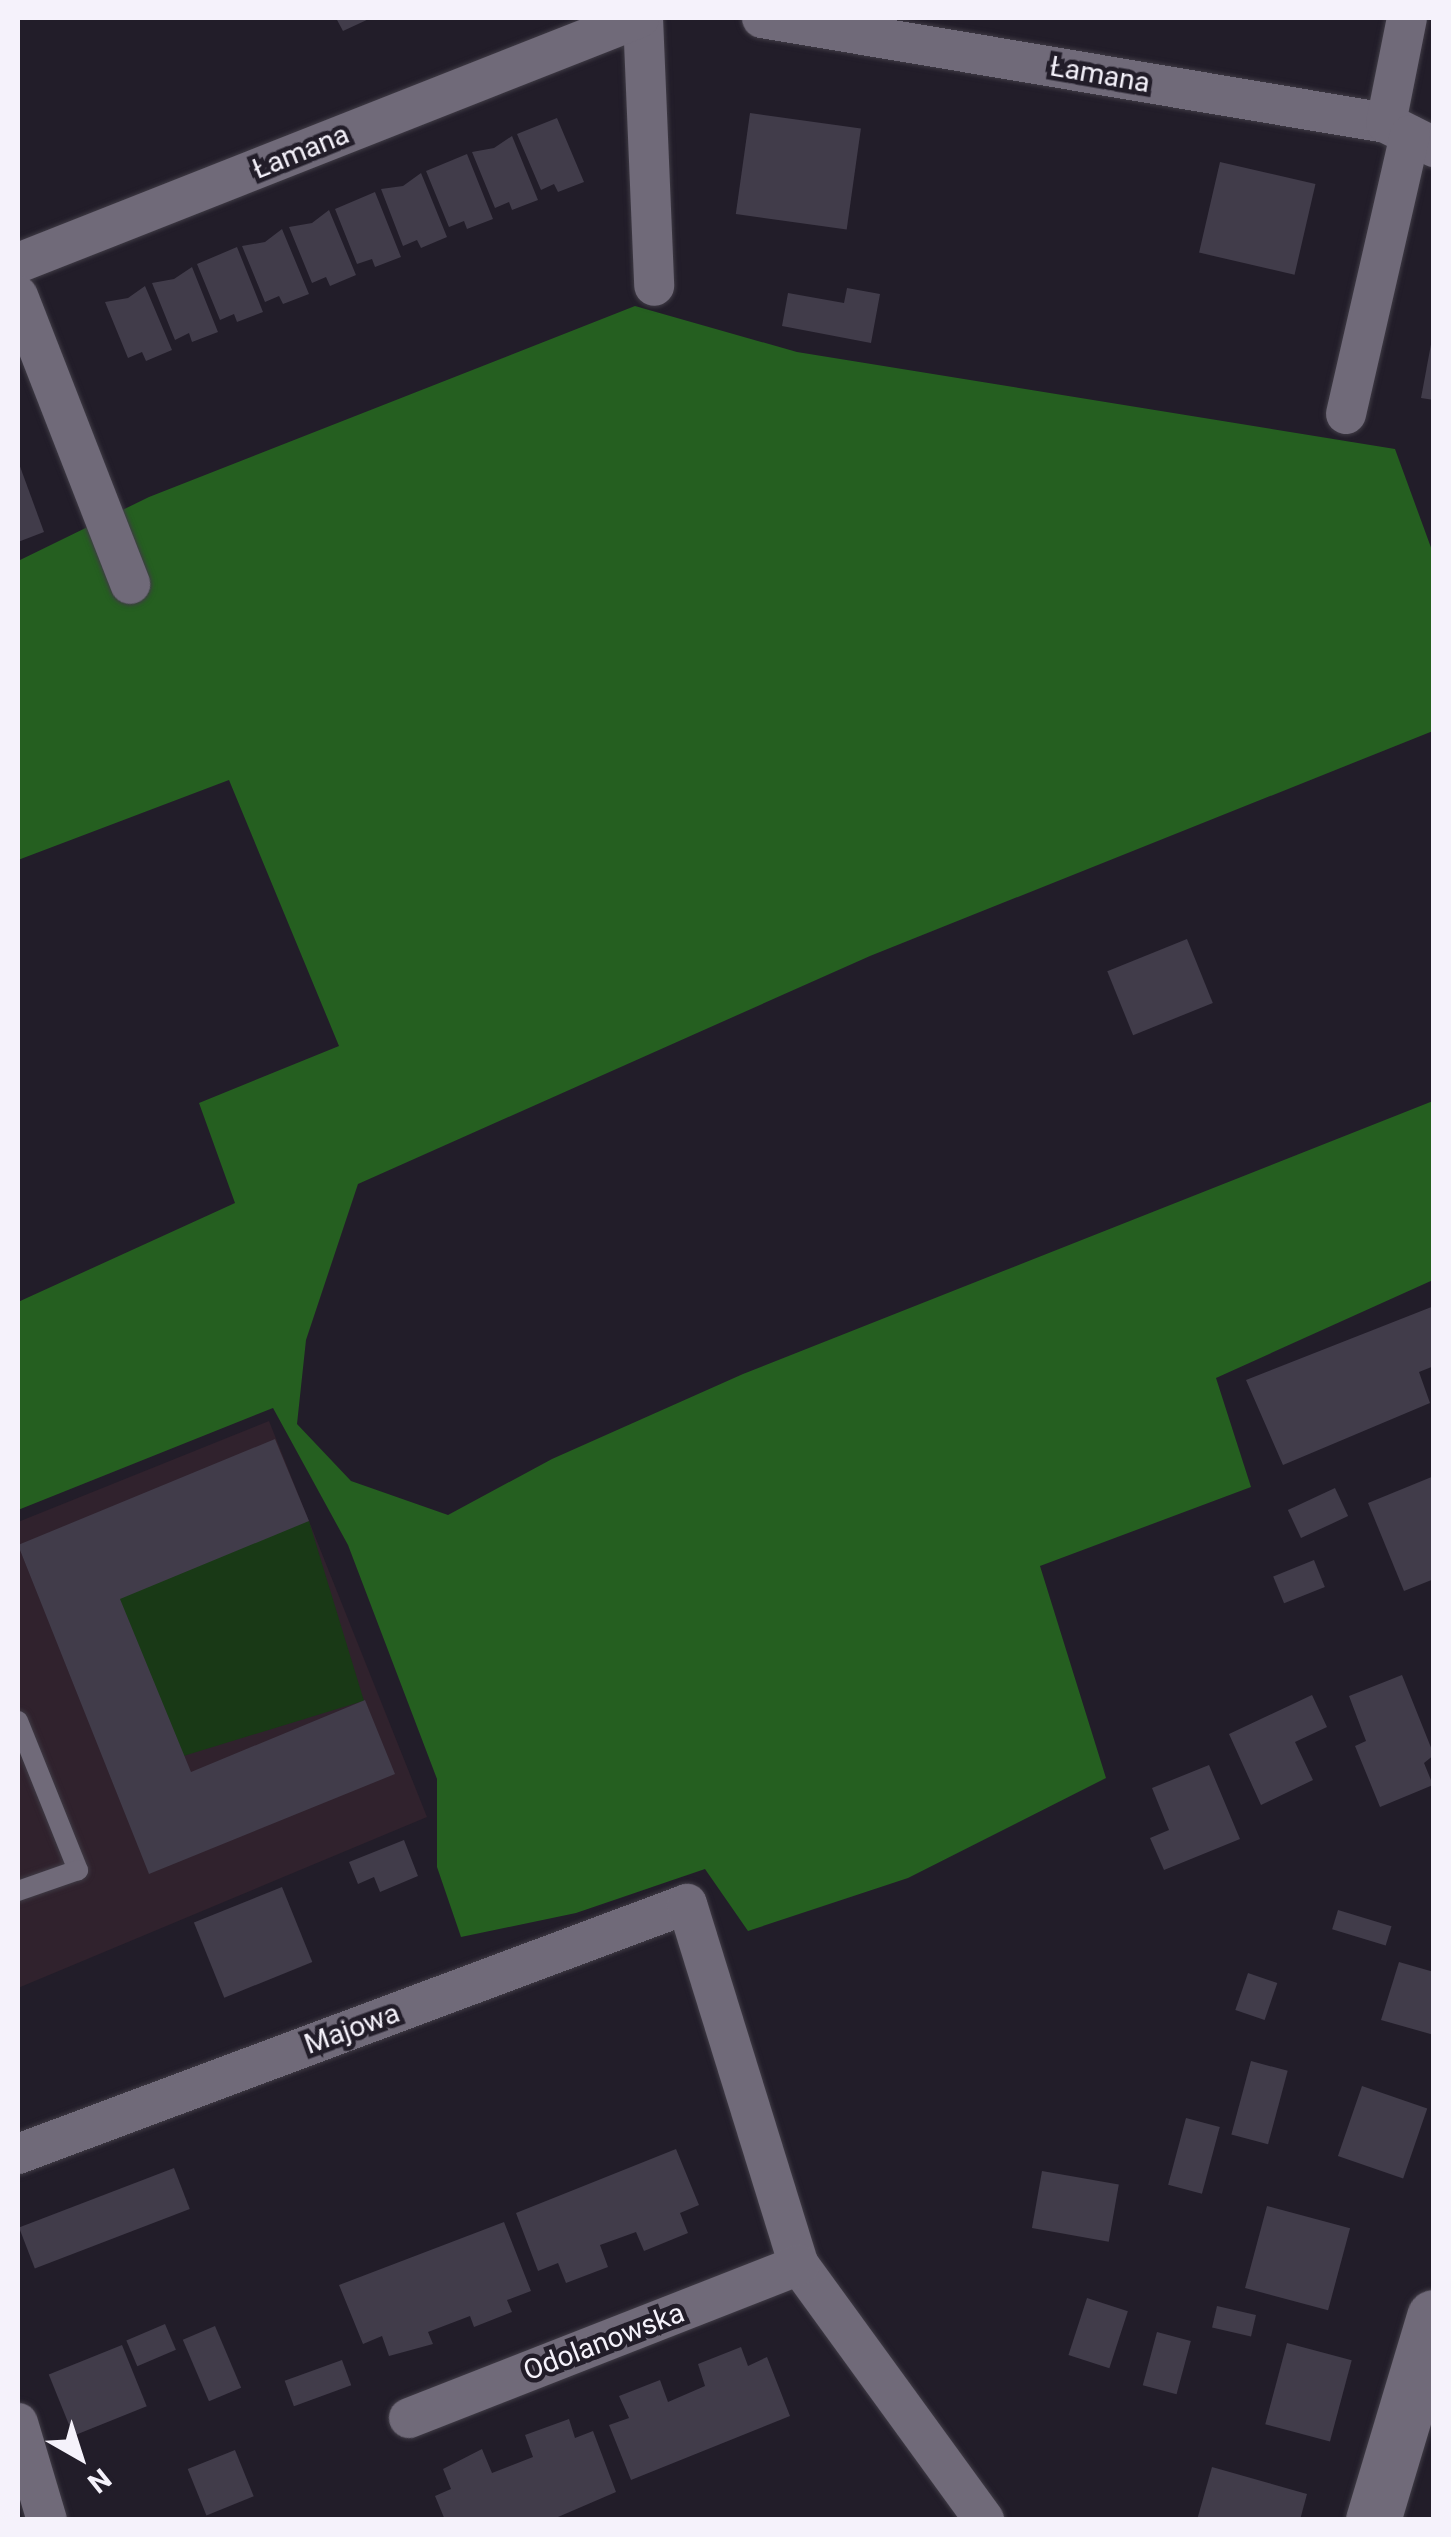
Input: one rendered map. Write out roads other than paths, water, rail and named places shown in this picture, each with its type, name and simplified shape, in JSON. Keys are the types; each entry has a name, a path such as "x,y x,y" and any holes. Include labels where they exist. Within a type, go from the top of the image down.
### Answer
{"main road":[{"path":"1373,2520 1434,2317"}],"street":[{"name":"Łamana","path":"18,262 641,18"},
{"path":"641,18 654,286"},
{"name":"Łamana","path":"762,18 1410,135"},
{"path":"1346,414 1410,135 1407,18"},
{"path":"18,296 130,584"},
{"name":"Majowa","path":"18,2154 687,1904 799,2266"},
{"path":"799,2266 984,2520"},
{"name":"Odolanowska","path":"409,2418 799,2266"},
{"path":"18,2423 47,2520"}],"lane":[{"path":"18,1721 78,1870 18,1891"}]}
